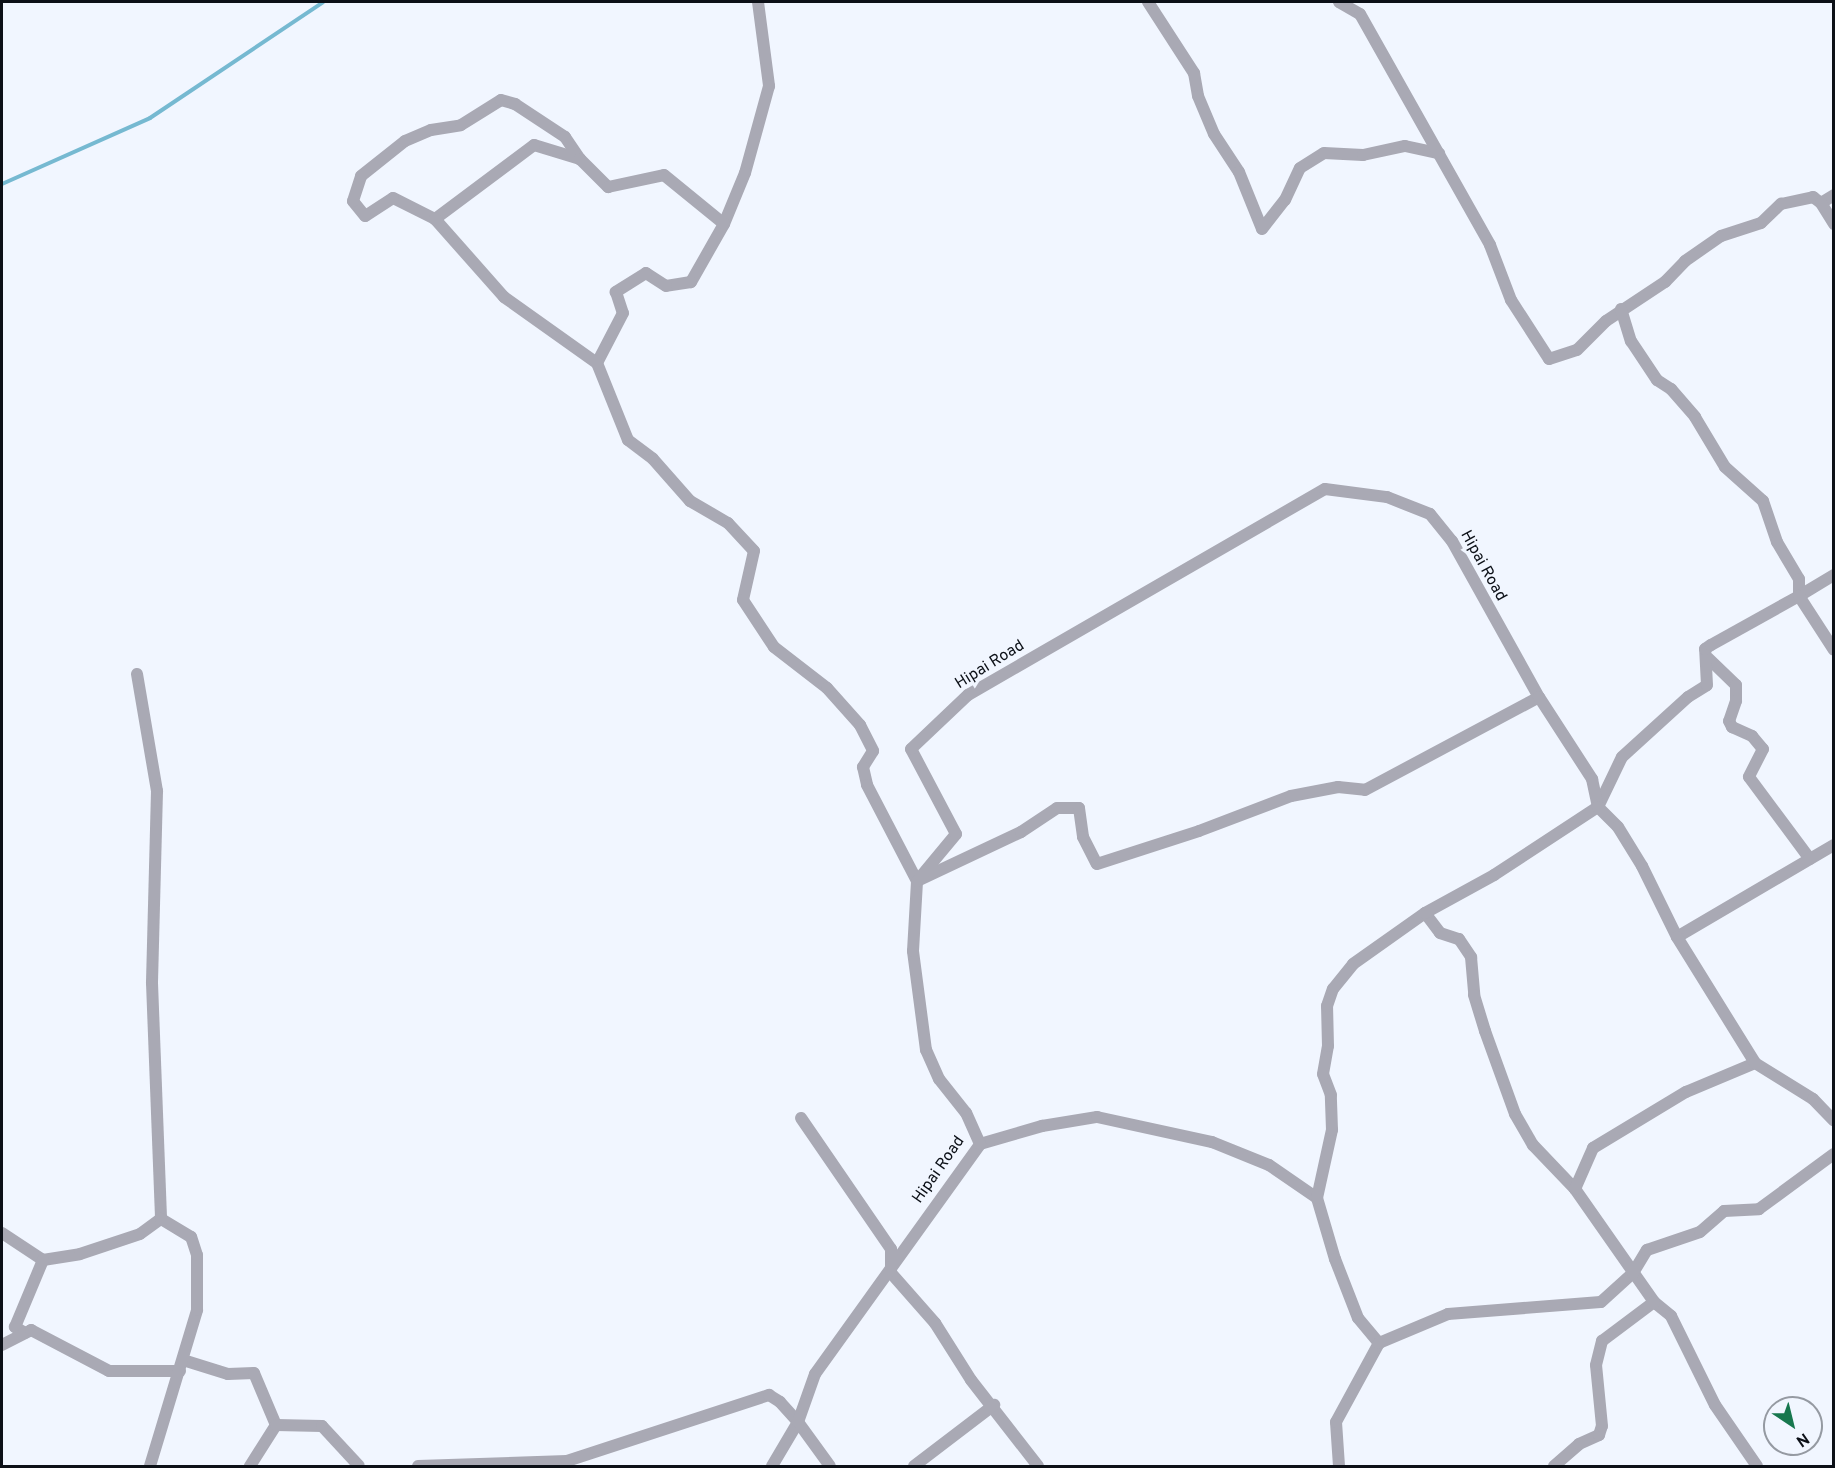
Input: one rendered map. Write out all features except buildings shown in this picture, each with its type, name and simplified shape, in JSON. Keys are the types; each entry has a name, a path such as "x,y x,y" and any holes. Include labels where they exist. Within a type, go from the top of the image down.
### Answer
{"street":[{"path":"597,363 623,313 616,292 646,273 666,286 691,282 724,224 745,173 769,86 758,2"},
{"path":"1148,2 1194,73 1198,96 1210,125 1247,188 1262,230 1285,200 1299,168 1324,153 1363,154 1405,146 1439,153"},
{"path":"1339,2 1360,14 1490,245 1511,300 1549,359 1577,350 1621,309 1665,282 1685,261 1721,236 1761,223 1781,204 1813,197 1821,203 1833,224"},
{"path":"724,224 664,175 608,187 580,159 565,136 515,104 501,100 461,125 431,130 405,141 361,176 353,201 365,216 393,198 435,219 504,297 597,363 628,440 653,459 690,501 728,523 754,551 743,600 774,647 827,688 860,725 873,751 863,767 867,785 917,882 1021,832 1057,808 1079,808 1083,837 1097,864 1200,831 1291,796 1338,787 1365,790 1539,697"},
{"path":"435,219 534,145 580,159"},
{"path":"1821,203 1833,195"},
{"path":"1621,309 1630,342 1656,380 1671,389 1695,417 1725,467 1763,501 1777,542 1799,579 1800,596 1833,650"},
{"name":"Hipai Road","path":"772,1467 798,1422 814,1374 891,1273 980,1144 966,1113 939,1079 927,1050 913,951 917,882 956,834 911,749 968,695 1325,489 1386,497 1431,514 1452,541 1539,697 1592,779 1598,807"},
{"path":"1379,1343 1358,1318 1335,1259 1317,1198 1332,1130 1331,1095 1323,1074 1328,1046 1326,1006 1333,989 1353,964 1425,913 1494,875 1598,807 1622,757 1688,696 1707,685 1708,658 1705,650 1833,575"},
{"path":"1708,658 1736,685 1736,701 1729,722 1732,727 1752,736 1762,749 1749,777 1809,859"},
{"path":"137,674 157,791 152,983 161,1219"},
{"path":"1598,807 1618,827 1642,866 1677,937 1755,1062 1813,1099 1833,1121"},
{"path":"1677,937 1833,845"},
{"path":"1425,913 1440,933 1459,939 1471,957 1474,995 1515,1114 1533,1145 1575,1189 1654,1302 1671,1316 1715,1405 1757,1467"},
{"path":"1575,1189 1593,1148 1686,1092 1755,1062"},
{"path":"980,1144 1042,1126 1097,1117 1212,1142 1269,1165 1317,1198"},
{"path":"801,1118 891,1249 891,1273 935,1323 971,1380 994,1405 1038,1467"},
{"path":"1339,1467 1336,1422 1379,1343 1448,1314 1601,1302 1633,1273 1647,1250 1700,1232 1724,1211 1759,1209 1833,1154"},
{"path":"2,1233 44,1260 80,1254 140,1234 161,1219"},
{"path":"150,1467 197,1310 197,1255 191,1237 161,1219"},
{"path":"25,1333 15,1327 44,1260"},
{"path":"1554,1467 1580,1444 1599,1435 1602,1426 1596,1365 1602,1341 1654,1302"},
{"path":"2,1345 31,1330 109,1371 181,1366 228,1374 254,1373 276,1425"},
{"path":"418,1467 567,1461 769,1395 780,1402 798,1422 830,1467"},
{"path":"914,1467 994,1405"},
{"path":"250,1467 276,1425"},
{"path":"276,1425 322,1425 359,1467"}],"waterway":[{"path":"2,184 150,118 323,2"}]}
